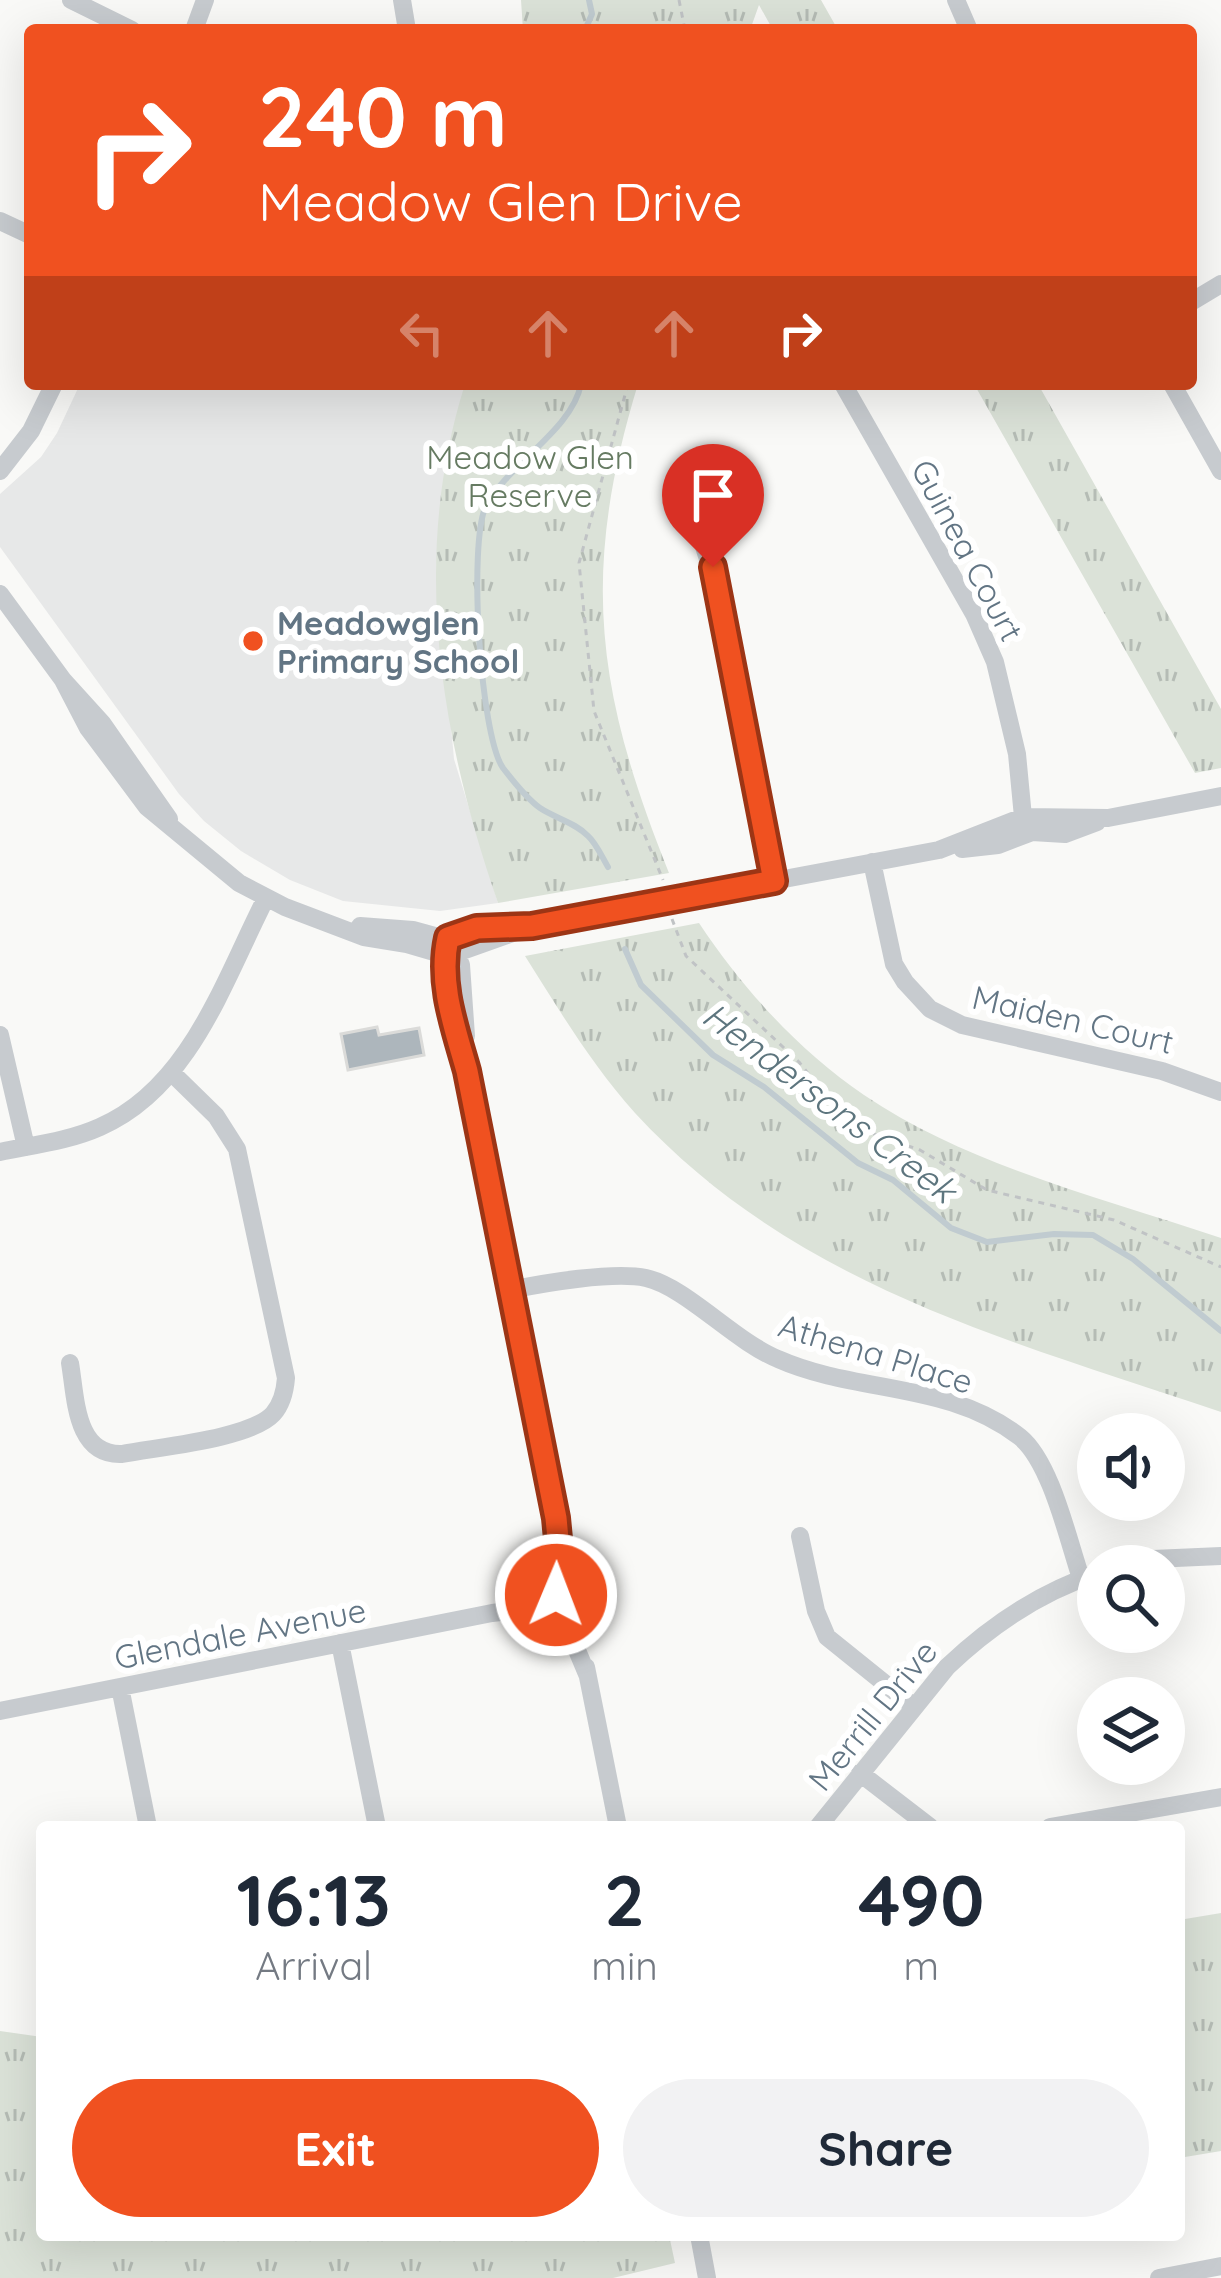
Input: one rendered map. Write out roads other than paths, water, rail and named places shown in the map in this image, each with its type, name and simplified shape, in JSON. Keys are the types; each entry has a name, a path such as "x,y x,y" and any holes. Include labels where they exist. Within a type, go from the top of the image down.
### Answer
{"street":[{"path":"71,0 120,24"},
{"path":"0,471 31,431 51,390"},
{"name":"Guinea Court","path":"846,390 986,640 1003,685 1030,821"},
{"path":"1175,390 1221,471"},
{"path":"700,534 719,594 774,881"},
{"path":"0,593 63,680 88,728 134,792 214,865 266,898 331,925 399,928 450,949"},
{"path":"450,949 493,926 532,926 939,850 985,848 1030,821 1065,834 1108,818 1221,796"},
{"name":"Maiden Court","path":"872,862 894,964 930,1009 962,1025 1162,1071 1221,1092"},
{"path":"0,1151 104,1126 150,1096 194,1039 266,898"},
{"path":"450,949 467,1071 556,1518 561,1599 587,1674 617,1821"},
{"path":"0,1035 26,1147"},
{"path":"70,1363 85,1434 94,1447 115,1455 248,1429 269,1418 281,1402 286,1378 243,1166 216,1116 172,1072"},
{"name":"Athena Place","path":"512,1296 549,1282 614,1276 659,1282 776,1359 849,1382 939,1396 1009,1430 1036,1455 1077,1547"},
{"path":"800,1536 816,1611 827,1637 914,1707"},
{"path":"1185,1558 1221,1556"},
{"name":"Merrill Drive","path":"823,1821 947,1666 1021,1607 1077,1582"},
{"name":"Glendale Avenue","path":"0,1711 561,1599"},
{"path":"340,1643 376,1821"},
{"path":"120,1687 147,1821"},
{"path":"860,1773 922,1821"},
{"path":"1084,1821 1221,1797"},
{"path":"700,2241 707,2278"},
{"path":"1159,2278 1221,2266"}],"waterway":[{"name":"Hendersons Creek","path":"588,24 592,14 589,0"},
{"name":"Hendersons Creek","path":"579,390 566,416 486,506 478,557 479,638 488,718 503,768 535,804 588,836 608,867"},
{"name":"Hendersons Creek","path":"625,949 641,985 713,1055 764,1087 858,1163 893,1180 951,1228 987,1242 1093,1235 1133,1259 1221,1331"}],"place":[{"name":"Meadowglen Primary School","path":"253,641"}],"park label":[{"name":"Meadow Glen Reserve","path":"530,475"}]}
